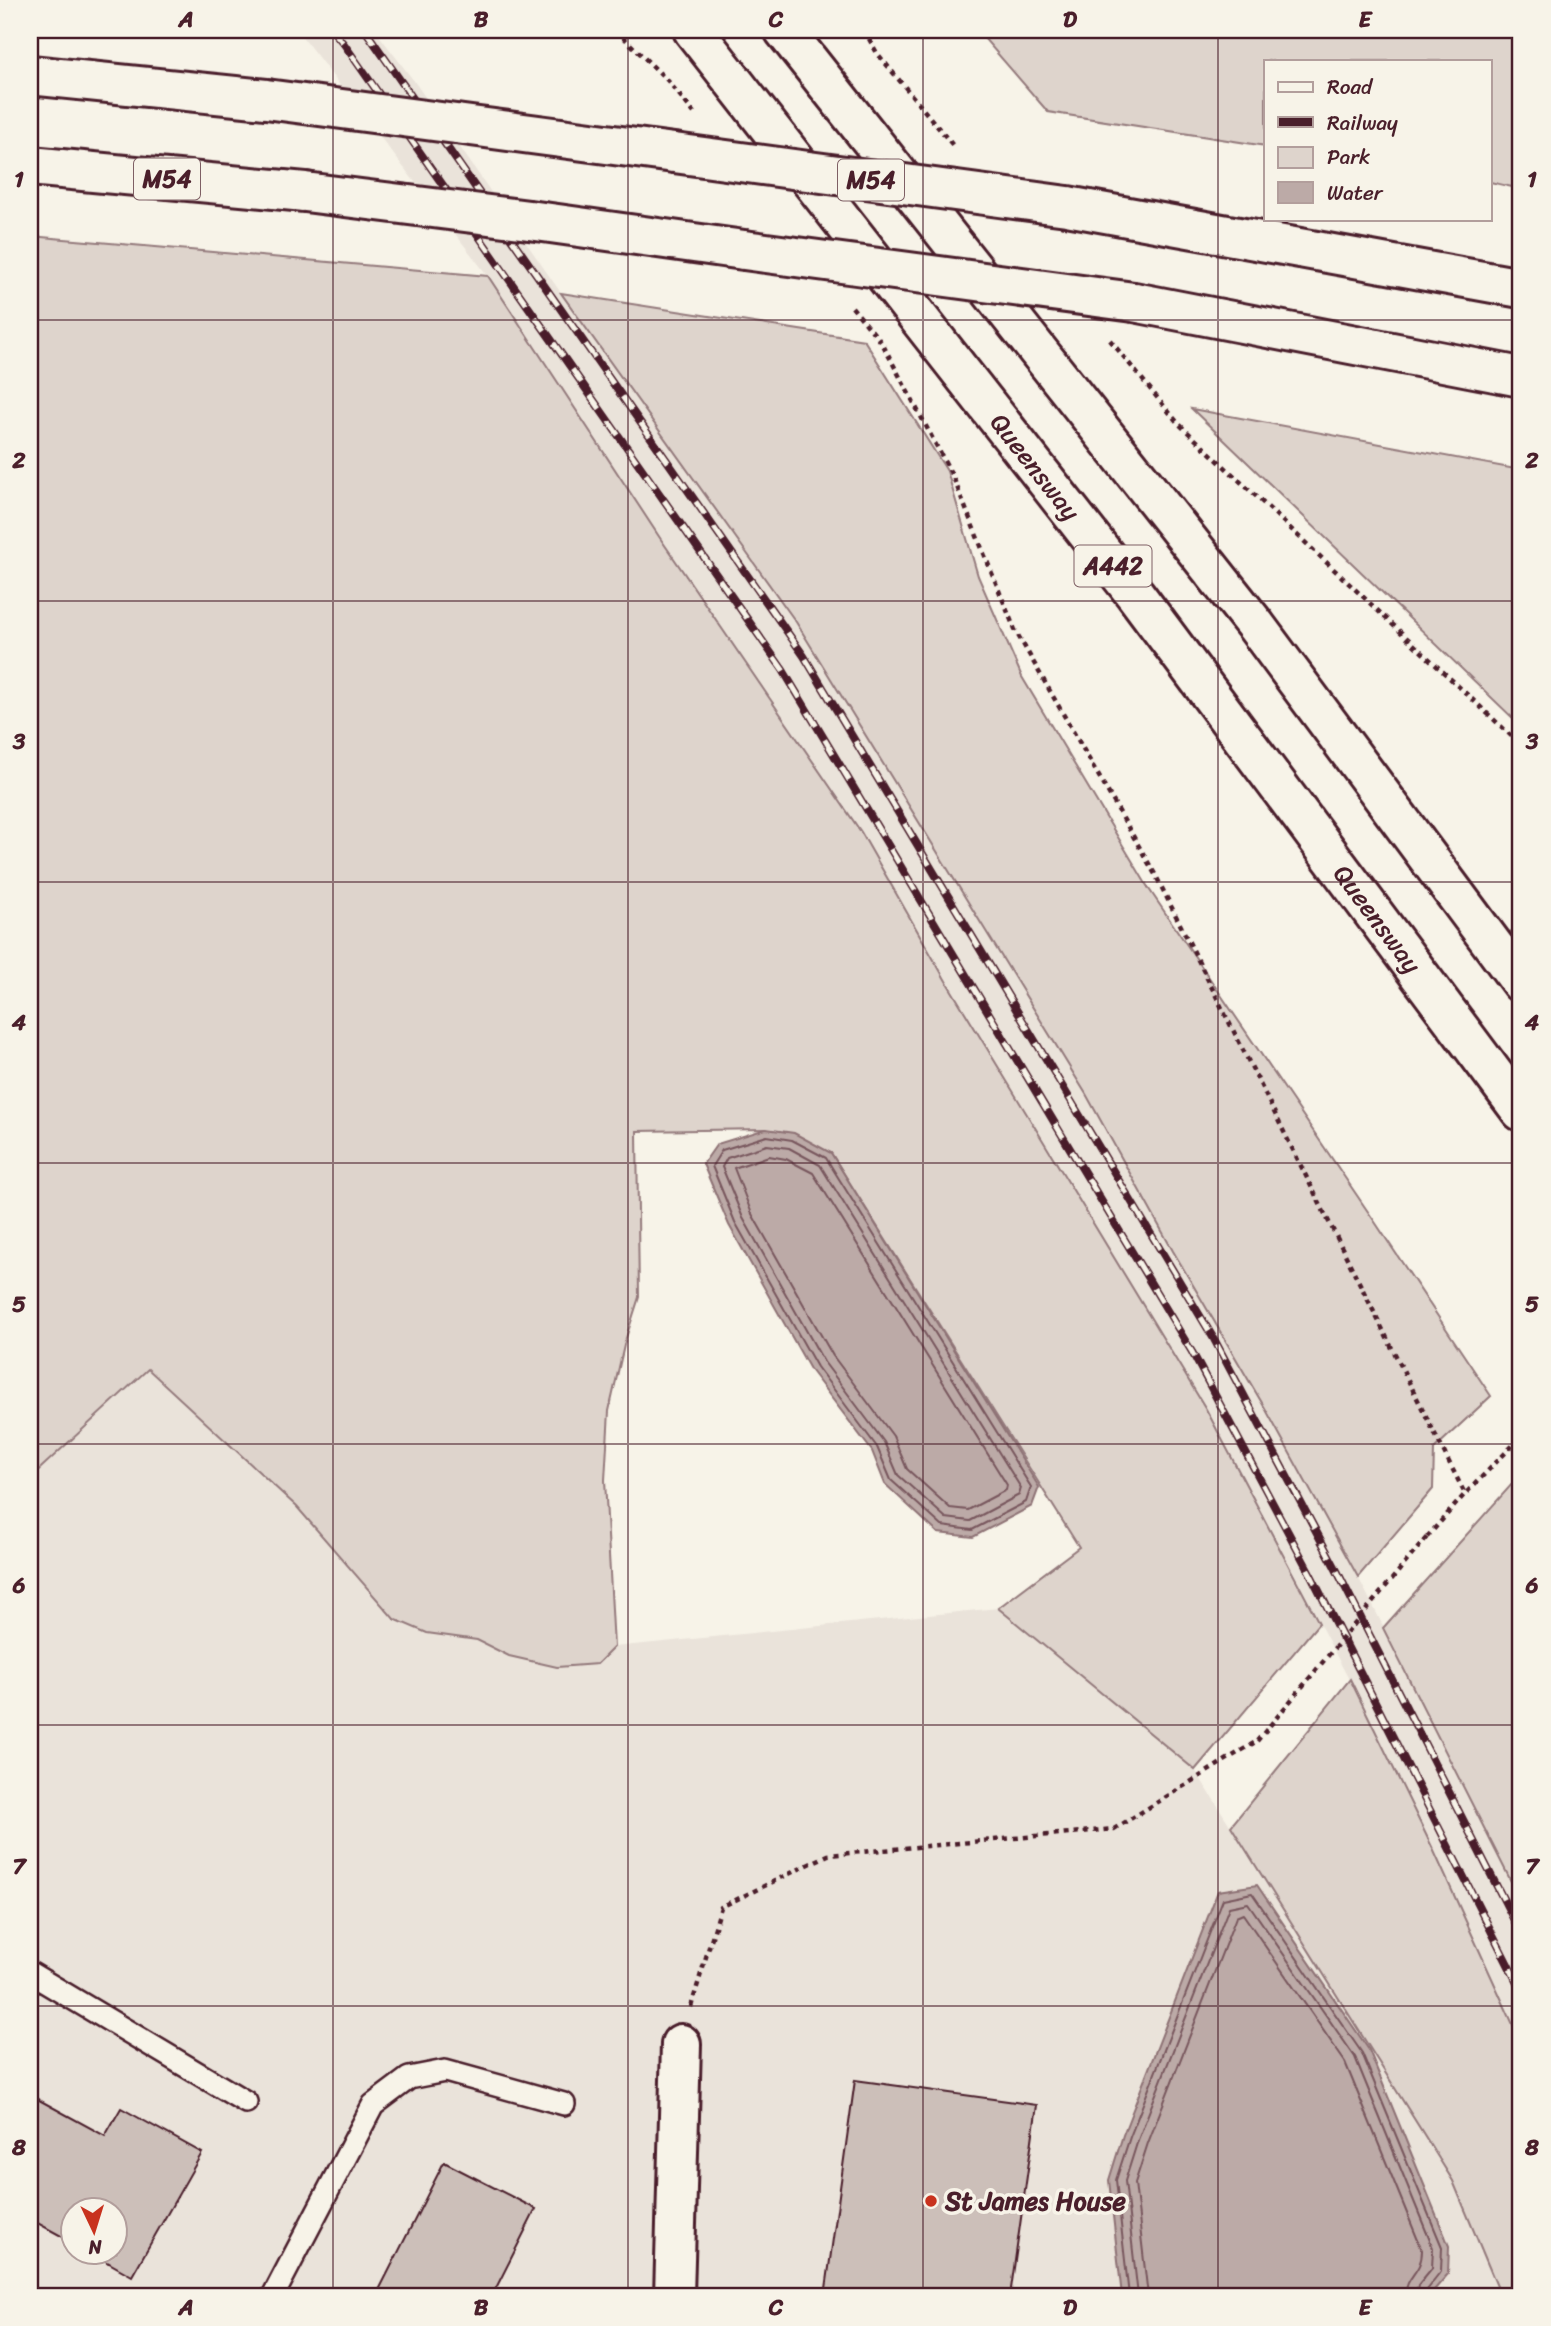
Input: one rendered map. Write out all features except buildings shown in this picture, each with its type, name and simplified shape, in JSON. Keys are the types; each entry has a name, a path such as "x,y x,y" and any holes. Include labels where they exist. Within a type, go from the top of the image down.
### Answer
{"main road":[{"name":"Queensway","path":"693,30 1135,594 1521,1111"},
{"name":"A442","path":"784,30 1256,626 1521,983"},
{"name":"M54","path":"30,75 266,99 1067,206 1521,288"},
{"name":"M54","path":"30,166 305,192 1134,302 1521,377"},
{"path":"674,2296 681,2044"}],"lane":[{"path":"30,1973 246,2102"},
{"path":"273,2296 373,2105 410,2078 445,2071 564,2104"}],"path":[{"path":"616,30 668,81 702,123"},
{"path":"864,30 877,53 963,158"},
{"path":"847,302 881,344 953,477 1015,630 1156,876 1465,1494"},
{"path":"1109,338 1178,423 1521,745"},
{"path":"681,2044 721,1907 828,1855 1114,1829 1256,1741 1427,1537 1521,1437"}],"shaded area":[{"path":"297,30 375,30 414,81 561,293 796,622 982,922 1086,1094 1173,1251 1265,1408 1352,1565 1496,1847 1521,1901 1521,2042 1372,1723 1206,1409 946,981 861,832 660,538 488,276"},
{"path":"148,1368 297,1507 370,1593 427,1633 477,1640 509,1656 557,1667 597,1664 614,1647 998,1608 1195,1770 1453,2181 1501,2296 1429,2296 1448,2274 1449,2246 1369,2050 1257,1885 1109,2180 1122,2296 30,2296 30,1478"}],"green space":[{"path":"977,30 1521,30 1521,189 1492,182 1492,60 1264,60 1264,146 1048,112"},
{"path":"30,236 488,276 660,538 861,832 946,981 1206,1409 1319,1623 1195,1770 998,1608 1079,1547 831,1153 766,1129 637,1131 639,1297 625,1341 609,1411 605,1480 614,1647 597,1664 557,1667 509,1656 477,1640 427,1633 394,1619 297,1507 148,1369 30,1478"},
{"path":"561,293 864,340 947,471 978,576 1022,677 1149,889 1491,1396 1434,1449 1433,1489 1358,1577 1086,1094 796,622"},
{"path":"1192,409 1521,470 1521,726"},
{"path":"1521,1474 1521,1901 1383,1628"},
{"path":"1350,1679 1433,1849 1521,2042 1521,2296 1501,2296 1453,2181 1231,1826"}],"water":[{"path":"766,1129 794,1133 831,1153 1039,1487 1032,1506 973,1537 938,1533 885,1484 872,1451 811,1371 729,1225 703,1164 717,1144"},
{"path":"1257,1885 1369,2050 1449,2246 1448,2274 1429,2296 1122,2296 1109,2180 1123,2135 1218,1891"}],"railway":[{"path":"332,30 783,670 1192,1352 1312,1577 1521,1990"},
{"path":"365,30 804,656 1214,1339 1334,1565 1521,1934"}],"place":[{"name":"St James House","path":"931,2201"}]}
